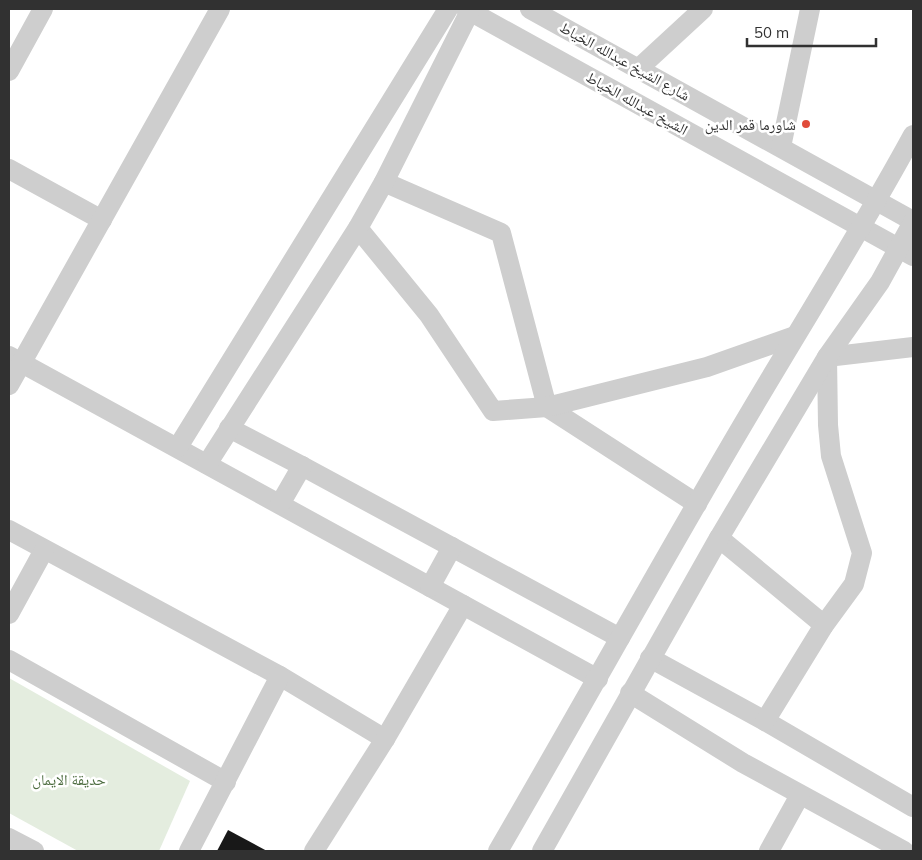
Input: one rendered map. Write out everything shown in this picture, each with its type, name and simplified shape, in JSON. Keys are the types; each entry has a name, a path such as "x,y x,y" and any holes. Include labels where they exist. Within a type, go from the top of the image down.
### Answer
{"street":[{"path":"9,70 43,9"},
{"path":"9,385 15,359 102,220 220,9"},
{"path":"178,447 448,9"},
{"name":"شارع الشيخ عبدالله الخياط","path":"530,9 913,222"},
{"path":"638,69 703,9"},
{"path":"781,148 810,9"},
{"path":"207,464 228,428 358,228 384,182 468,10"},
{"name":"الشيخ عبدالله الخياط","path":"468,10 906,252"},
{"path":"498,851 598,679 696,504 877,202 913,135"},
{"path":"9,169 102,220"},
{"path":"384,182 501,233 547,407 696,504"},
{"path":"542,851 719,538 827,357 880,282 906,252 913,222"},
{"path":"358,228 430,315 493,411 547,407 707,367 795,336"},
{"path":"827,357 913,346"},
{"path":"765,721 824,625 854,584 862,553 831,456 828,425 827,357"},
{"path":"15,359 598,679"},
{"path":"228,428 620,638"},
{"path":"280,504 302,466"},
{"path":"9,530 280,676 385,739"},
{"path":"719,538 824,625"},
{"path":"430,587 452,547"},
{"path":"9,614 44,550"},
{"path":"314,851 385,739 462,605"},
{"path":"650,658 765,721 913,807"},
{"path":"9,660 226,782"},
{"path":"189,851 280,676"},
{"path":"630,693 743,763 904,851"},
{"path":"769,851 800,795"},
{"path":"9,838 34,851"}],"green space":[{"name":"حديقة الايمان","path":"9,678 190,781 159,851 78,851 9,813"}],"building":[{"path":"228,830 267,851 217,851"}],"place":[{"name":"شاورما قمر الدين","path":"806,124"}]}
